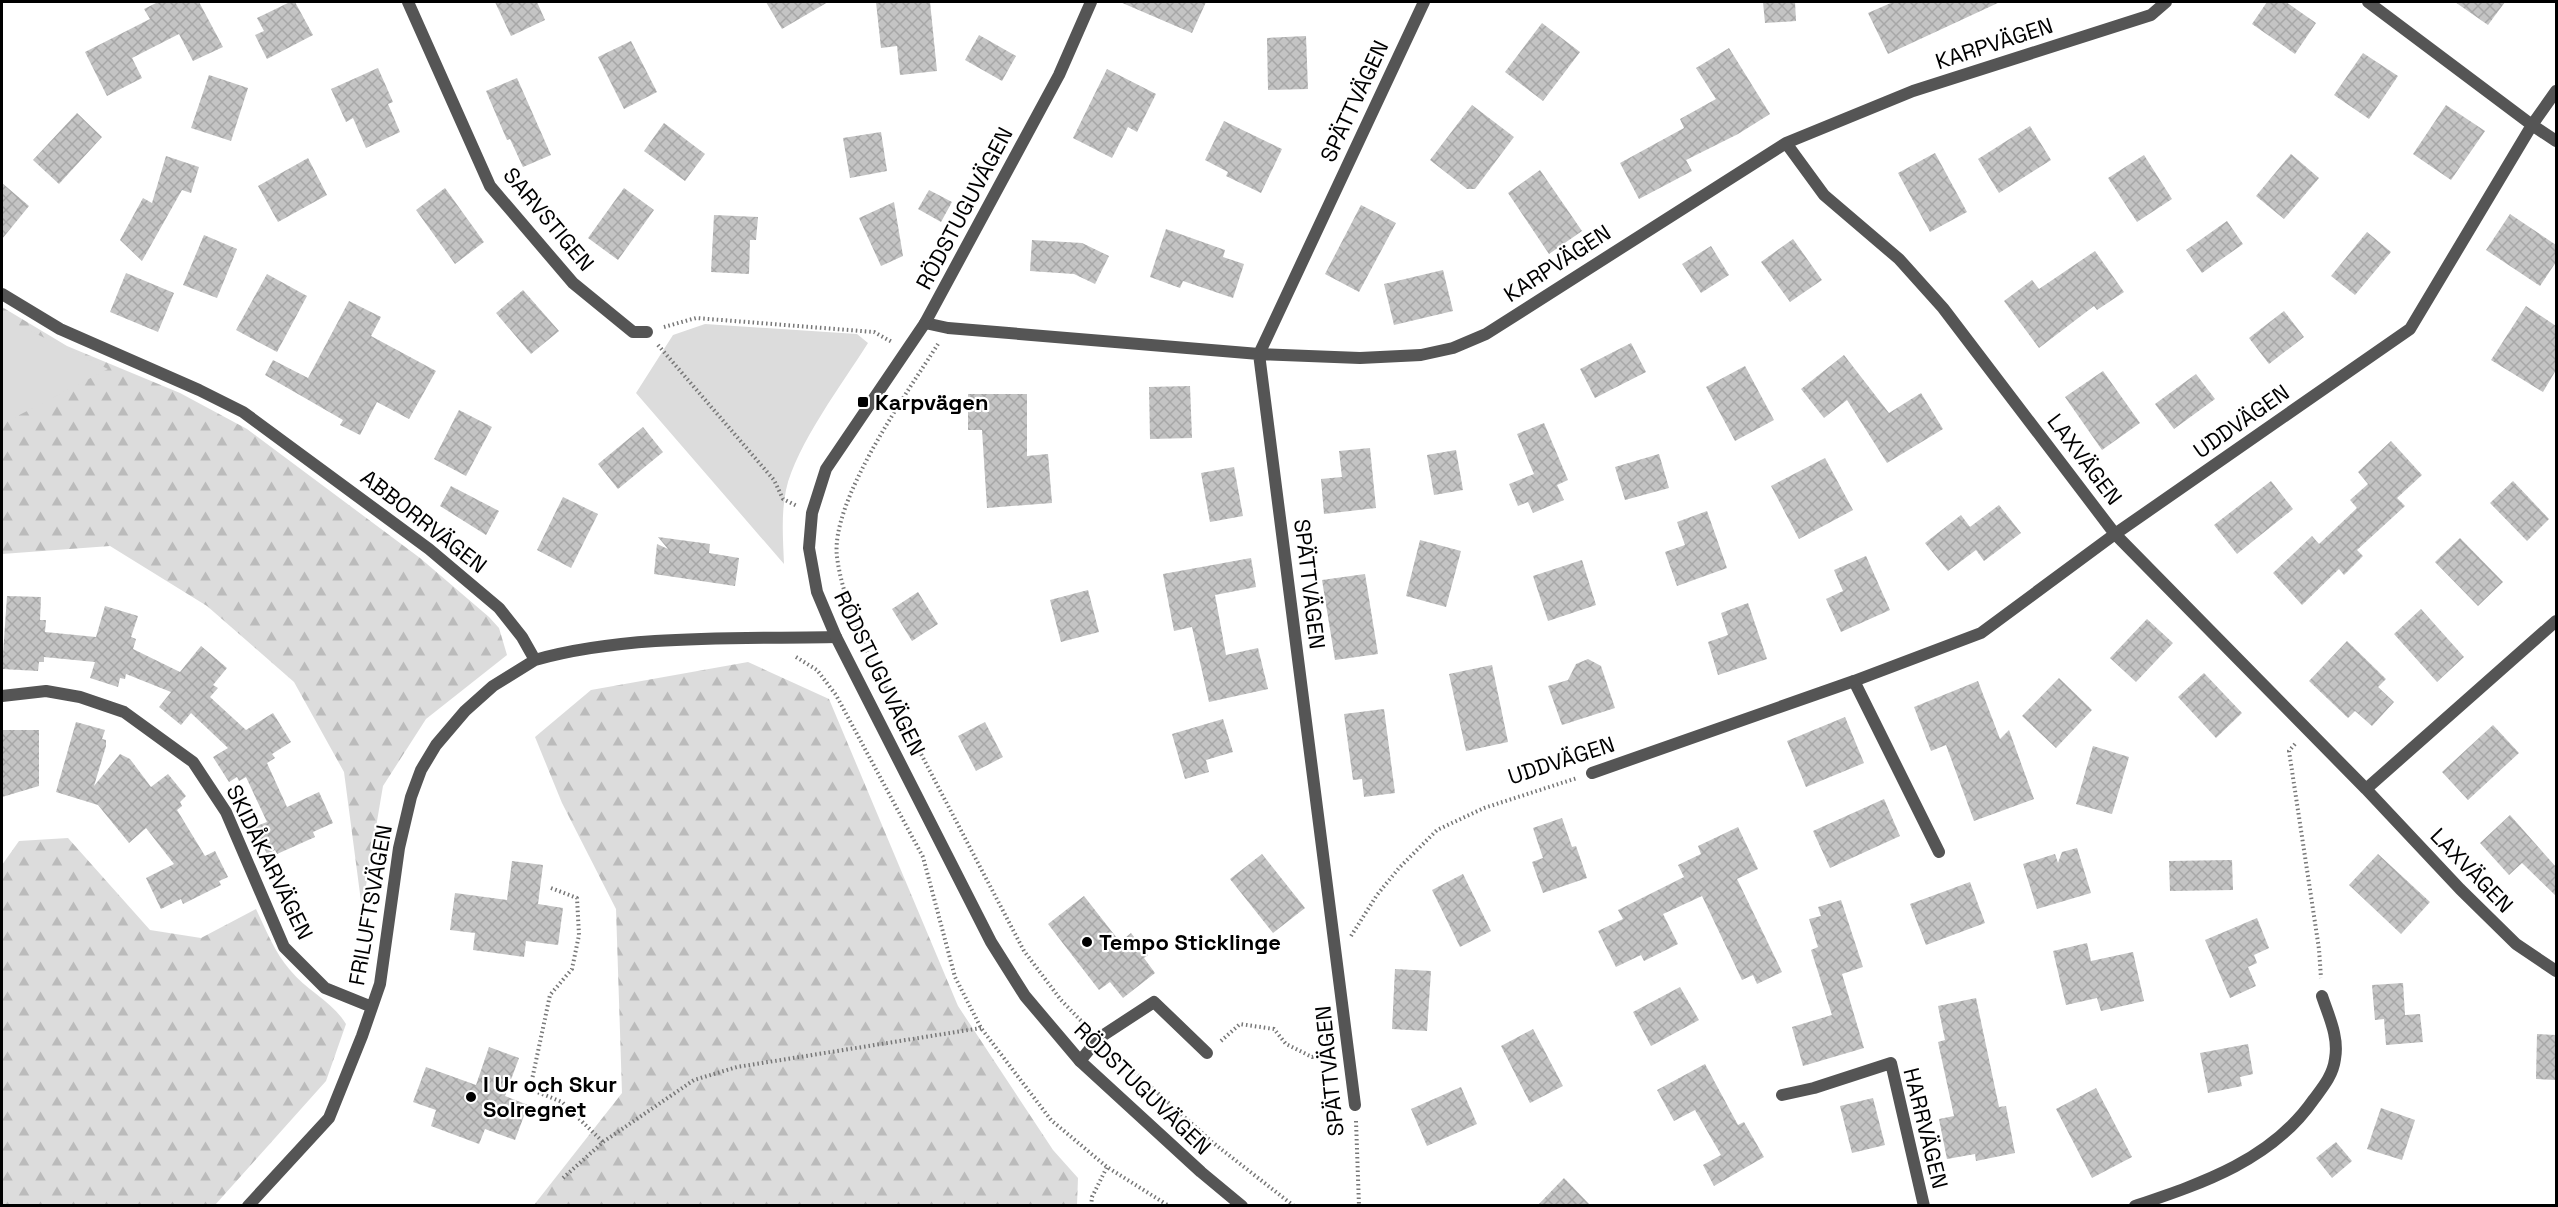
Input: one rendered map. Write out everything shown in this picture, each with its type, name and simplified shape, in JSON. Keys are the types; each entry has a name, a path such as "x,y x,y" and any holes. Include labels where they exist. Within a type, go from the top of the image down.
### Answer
{"street":[{"name":"SARVSTIGEN","path":"408,2 490,186 573,283 633,332 647,332"},
{"name":"RÖDSTUGUVÄGEN","path":"1091,2 1059,75 925,323 826,469 813,513 809,548 817,592 836,637 991,942 1025,996 1080,1061 1201,1172 1242,1206"},
{"name":"SPÄTTVÄGEN","path":"1355,1105 1259,354 1424,2"},
{"name":"KARPVÄGEN","path":"925,323 948,328 1259,354 1360,358 1421,355 1453,348 1486,334 1786,143 1913,91 2151,15 2166,2"},
{"path":"2368,2 2532,126 2556,141"},
{"name":"UDDVÄGEN","path":"1592,773 1854,681 1981,633 2115,534 2410,329 2532,126 2556,91"},
{"name":"LAXVÄGEN","path":"1786,143 1824,195 1899,259 1943,308 2115,534 2306,731 2366,789 2460,890 2516,944 2556,971"},
{"name":"ABBORRVÄGEN","path":"2,294 60,329 199,390 243,412 429,549 482,593 499,608 522,637 535,660"},
{"path":"2366,789 2556,621"},
{"path":"535,660 572,650 616,644 836,637"},
{"name":"FRILUFTSVÄGEN","path":"249,1206 329,1118 380,984 389,934 399,848 411,797 422,770 436,745 465,711 493,686 535,660"},
{"path":"1854,681 1940,852"},
{"name":"SKIDÅKARVÄGEN","path":"2,696 46,692 91,701 124,712 193,762 226,812 284,947 325,988 372,1007"},
{"path":"2135,1206 2203,1183 2248,1160 2283,1135 2304,1113 2330,1077 2335,1059 2335,1035 2322,996"},
{"path":"1080,1061 1099,1038 1154,1002 1207,1053"},
{"name":"HARRVÄGEN","path":"1782,1095 1814,1088 1891,1063 1924,1206"}],"path":[{"path":"813,513 783,499 774,480 647,332 696,318 874,332 926,362"},
{"path":"948,328 856,479 840,524 837,556 846,600 864,645 1024,951 1061,1000 1127,1067 1212,1142 1294,1206"},
{"path":"785,638 797,658 817,669 836,695 923,857 955,977 981,1028 1051,1120 1107,1167 1169,1206"},
{"path":"2306,731 2289,750 2319,949 2322,996"},
{"name":"UDDVÄGEN","path":"1337,958 1377,896 1437,830 1484,808 1592,773"},
{"path":"551,888 577,898 579,935 572,969 550,995 530,1089 562,1102 603,1142"},
{"path":"1207,1053 1240,1024 1274,1029 1286,1044 1312,1057 1349,1048"},
{"path":"563,1178 603,1142 694,1080 737,1067 981,1028"},
{"name":"SPÄTTVÄGEN","path":"1355,1105 1360,1181 1359,1206"},
{"path":"1091,1206 1092,1197 1107,1167"}],"green space":[{"path":"2,307 67,346 180,393 247,429 420,558 499,628 507,655 426,719 383,786 362,909 344,772 294,682 207,606 110,546 2,554"},
{"path":"2,317 108,369 2,424"},
{"path":"705,324 857,334 868,343 821,415 791,472 783,508 784,564 636,393 673,335"},
{"path":"748,662 829,699 958,1006 1053,1150 1078,1178 1077,1205 534,1205 622,1093 616,909 562,803 535,737 591,690"},
{"path":"68,838 150,930 201,938 256,909 271,941 285,963 297,977 341,1016 346,1024 326,1081 215,1205 2,1205 2,865 19,841"}],"building":[{"path":"158,2 199,2 223,47 193,61 179,34 132,58 142,78 107,96 85,52 150,19 144,9"},
{"path":"290,2 295,2 313,35 267,59 255,35 264,31 257,18"},
{"path":"495,2 537,2 545,20 511,36"},
{"path":"766,2 828,2 782,29"},
{"path":"876,2 930,2 937,71 900,75 897,46 881,48"},
{"path":"1120,2 1206,2 1192,33"},
{"path":"1763,2 1795,2 1796,21 1765,23"},
{"path":"1893,2 2000,2 1888,54 1868,13"},
{"path":"2267,2 2286,2 2316,23 2295,54 2252,24"},
{"path":"2455,2 2505,2 2488,25"},
{"path":"1542,23 1580,52 1543,101 1505,72"},
{"path":"979,35 1016,56 1002,81 965,60"},
{"path":"1306,36 1308,89 1268,90 1267,38"},
{"path":"631,41 657,92 624,109 598,57"},
{"path":"1729,48 1770,114 1738,134 1686,160 1692,171 1639,199 1620,163 1684,128 1680,119 1716,99 1696,68"},
{"path":"2363,53 2398,76 2369,119 2334,95"},
{"path":"378,68 393,102 388,104 400,132 366,148 353,118 346,122 331,89"},
{"path":"1107,69 1156,94 1137,132 1128,127 1112,158 1073,138"},
{"path":"209,75 248,88 231,141 191,128"},
{"path":"517,78 551,155 523,167 510,139 507,140 486,91"},
{"path":"1472,105 1514,137 1475,189 1467,189 1430,160"},
{"path":"2446,105 2485,131 2451,180 2413,154"},
{"path":"77,113 102,137 59,184 33,160"},
{"path":"1224,121 1282,149 1261,193 1226,176 1228,172 1205,160"},
{"path":"664,123 705,154 685,181 644,151"},
{"path":"2030,126 2051,160 1999,193 1978,159"},
{"path":"881,132 887,171 850,178 843,138"},
{"path":"1935,153 1967,212 1930,232 1898,173"},
{"path":"2291,154 2319,178 2284,219 2256,196"},
{"path":"2144,155 2172,199 2137,222 2108,178"},
{"path":"166,156 199,167 191,193 182,190 142,261 120,240 143,198 152,203"},
{"path":"308,158 327,195 278,222 258,186"},
{"path":"1540,170 1582,231 1549,254 1508,193"},
{"path":"2,183 29,206 2,239"},
{"path":"445,188 484,242 455,264 416,210"},
{"path":"624,188 654,210 618,260 588,238"},
{"path":"929,190 952,202 941,222 918,209"},
{"path":"894,202 903,256 881,266 859,218"},
{"path":"1361,205 1396,223 1359,292 1325,274"},
{"path":"2510,214 2556,245 2556,262 2540,286 2486,250"},
{"path":"714,215 758,217 756,240 750,240 749,274 711,272"},
{"path":"2227,221 2243,244 2202,273 2186,250"},
{"path":"1166,229 1225,250 1223,257 1244,264 1233,298 1183,281 1180,288 1150,277"},
{"path":"2367,232 2391,252 2355,295 2331,276"},
{"path":"204,235 237,249 217,298 183,285"},
{"path":"1793,239 1822,280 1790,302 1761,262"},
{"path":"1032,240 1082,243 1109,256 1095,284 1074,274 1030,271"},
{"path":"1711,246 1729,275 1701,293 1682,264"},
{"path":"2095,251 2124,292 2097,310 2094,306 2039,348 2004,301 2032,280 2039,289"},
{"path":"1443,270 1453,311 1394,325 1384,284"},
{"path":"126,273 174,293 158,332 110,312"},
{"path":"267,274 307,296 277,352 236,330"},
{"path":"523,290 559,331 531,354 496,313"},
{"path":"349,301 381,317 371,336 436,371 409,419 377,402 360,435 340,425 343,420 265,375 273,360 308,378"},
{"path":"2526,306 2556,326 2556,370 2543,392 2491,360"},
{"path":"2284,311 2304,337 2269,364 2249,338"},
{"path":"1631,343 1646,372 1595,398 1580,369"},
{"path":"1844,355 1889,413 1921,393 1943,429 1887,463 1847,400 1824,418 1801,389"},
{"path":"1745,366 1774,420 1735,441 1706,387"},
{"path":"2103,371 2140,423 2102,450 2065,397"},
{"path":"2196,374 2215,399 2174,429 2155,404"},
{"path":"1190,386 1192,438 1150,439 1149,387"},
{"path":"968,394 1027,394 1027,456 1048,454 1052,503 987,508 982,430 968,430"},
{"path":"459,410 492,427 466,476 434,459"},
{"path":"1544,423 1568,480 1557,485 1564,500 1533,513 1528,502 1518,506 1509,484 1534,474 1517,434"},
{"path":"643,427 663,452 618,489 598,464"},
{"path":"2391,441 2422,475 2397,498 2405,506 2357,550 2363,556 2344,575 2339,569 2302,605 2273,573 2312,536 2319,544 2357,508 2350,500 2368,484 2358,472"},
{"path":"1370,448 1376,508 1324,514 1321,479 1342,477 1339,451"},
{"path":"1456,450 1463,490 1434,495 1427,455"},
{"path":"1659,454 1669,488 1625,500 1615,467"},
{"path":"1825,458 1853,510 1799,539 1771,486"},
{"path":"1234,467 1243,516 1210,522 1201,473"},
{"path":"2271,481 2293,509 2237,554 2214,525"},
{"path":"2513,481 2549,519 2527,541 2490,503"},
{"path":"451,486 499,511 486,535 440,506"},
{"path":"563,497 598,514 571,568 537,550"},
{"path":"1999,505 2021,533 1984,561 1976,550 1948,571 1925,543 1961,515 1970,527"},
{"path":"1707,511 1727,568 1677,586 1665,552 1685,545 1677,522"},
{"path":"658,537 710,544 709,553 739,558 735,586 654,574 657,544 668,549"},
{"path":"2460,538 2503,582 2478,606 2435,562"},
{"path":"1420,540 1461,551 1446,607 1406,596"},
{"path":"1866,556 1890,610 1841,632 1826,599 1843,591 1834,570"},
{"path":"1251,558 1256,587 1215,595 1226,655 1258,648 1268,689 1209,702 1192,627 1174,631 1163,574"},
{"path":"1582,560 1596,605 1548,621 1533,576"},
{"path":"1365,574 1378,654 1335,660 1322,580"},
{"path":"1088,590 1099,632 1061,642 1050,600"},
{"path":"918,592 938,624 912,641 892,609"},
{"path":"7,596 41,597 40,620 46,620 45,632 96,637 105,606 138,616 131,637 136,639 133,649 180,672 201,646 227,668 213,685 218,688 210,697 246,730 273,713 291,742 272,754 275,758 267,763 287,807 319,792 333,823 313,832 315,837 277,854 275,850 267,854 254,827 267,822 246,777 239,781 237,777 229,782 213,757 228,748 191,713 181,725 159,707 171,692 126,674 125,679 120,678 118,687 90,678 95,662 44,657 44,662 39,662 38,671 2,669"},
{"path":"1748,603 1767,659 1718,675 1708,642 1728,635 1721,613"},
{"path":"2421,609 2464,657 2437,682 2394,634"},
{"path":"2147,619 2173,643 2136,682 2110,658"},
{"path":"2347,641 2386,679 2378,687 2394,702 2372,726 2355,711 2348,718 2309,681"},
{"path":"1588,659 1601,666 1615,708 1562,725 1548,686 1568,680 1576,664"},
{"path":"1492,665 1508,742 1466,751 1449,674"},
{"path":"2204,673 2242,713 2216,738 2178,697"},
{"path":"2059,678 2092,710 2056,748 2022,716"},
{"path":"1978,681 2000,739 2009,730 2034,799 1974,821 1946,745 1931,751 1914,707"},
{"path":"1384,709 1395,793 1364,797 1362,779 1353,780 1344,714"},
{"path":"1845,717 1864,763 1806,787 1787,741"},
{"path":"1223,719 1233,752 1206,760 1209,772 1185,779 1172,734"},
{"path":"76,722 105,730 102,739 106,740 106,746 94,786 120,754 130,759 151,787 168,774 186,796 180,802 182,806 177,810 205,856 215,851 228,877 219,881 221,885 183,904 181,899 161,909 146,878 174,864 146,828 129,843 98,805 56,792"},
{"path":"985,722 1003,757 976,771 958,736"},
{"path":"2493,725 2519,753 2468,800 2442,772"},
{"path":"2,730 39,730 39,786 2,797"},
{"path":"2093,746 2129,757 2112,814 2076,804"},
{"path":"1884,799 1900,836 1830,868 1813,831"},
{"path":"2510,815 2556,867 2556,896 2522,863 2509,875 2480,843"},
{"path":"1562,818 1572,847 1576,846 1587,878 1543,893 1532,862 1543,858 1533,828"},
{"path":"1738,827 1758,869 1737,879 1782,972 1757,984 1753,975 1742,980 1702,896 1663,914 1678,944 1644,961 1641,955 1616,967 1598,931 1623,919 1618,910 1684,877 1678,865 1701,854 1698,846"},
{"path":"2077,848 2091,893 2037,909 2023,864 2055,854 2058,863 2062,852"},
{"path":"1262,854 1305,908 1273,933 1230,879"},
{"path":"2378,854 2430,902 2401,934 2349,885"},
{"path":"2232,860 2233,890 2170,891 2169,861"},
{"path":"512,861 543,865 538,904 563,908 558,945 526,941 524,957 473,950 475,933 450,930 455,893 507,900"},
{"path":"1463,874 1491,931 1460,947 1432,890"},
{"path":"1970,882 1985,923 1926,945 1910,904"},
{"path":"1084,896 1120,942 1131,933 1148,955 1144,958 1155,973 1123,998 1110,982 1099,990 1048,924"},
{"path":"1841,900 1863,967 1842,974 1864,1048 1803,1066 1792,1027 1832,1015 1811,950 1818,947 1809,919 1821,916 1818,907"},
{"path":"2257,918 2269,948 2254,955 2257,963 2248,967 2256,986 2230,998 2205,940"},
{"path":"2087,943 2091,961 2133,952 2144,1001 2101,1011 2097,998 2066,1005 2053,951"},
{"path":"1395,969 1431,971 1427,1031 1392,1029"},
{"path":"2403,983 2405,1015 2420,1014 2423,1042 2386,1045 2384,1019 2375,1020 2372,985"},
{"path":"1680,987 1699,1020 1651,1046 1633,1012"},
{"path":"1976,998 1999,1107 2006,1106 2015,1153 1976,1161 1975,1154 1947,1159 1939,1119 1954,1116 1938,1042 1945,1040 1938,1006"},
{"path":"1533,1029 1563,1086 1530,1103 1501,1046"},
{"path":"2537,1034 2556,1035 2556,1080 2536,1079"},
{"path":"2248,1044 2253,1074 2240,1077 2242,1086 2208,1093 2200,1053"},
{"path":"489,1047 519,1058 505,1096 528,1105 515,1140 485,1129 479,1144 431,1126 436,1110 413,1102 426,1067 476,1085"},
{"path":"1705,1064 1738,1125 1744,1122 1764,1157 1714,1186 1703,1165 1721,1155 1695,1110 1674,1121 1657,1090"},
{"path":"1461,1087 1477,1124 1427,1146 1411,1109"},
{"path":"2096,1088 2132,1157 2092,1178 2056,1109"},
{"path":"1873,1098 1885,1145 1852,1153 1840,1106"},
{"path":"2381,1108 2415,1120 2402,1160 2367,1149"},
{"path":"2336,1142 2352,1161 2332,1178 2316,1158"},
{"path":"1564,1178 1591,1206 1537,1206"}],"place":[{"name":"Karpvägen","path":"863,402"},
{"name":"Tempo Sticklinge","path":"1087,942"},
{"name":"I Ur och Skur Solregnet","path":"471,1097"}]}
